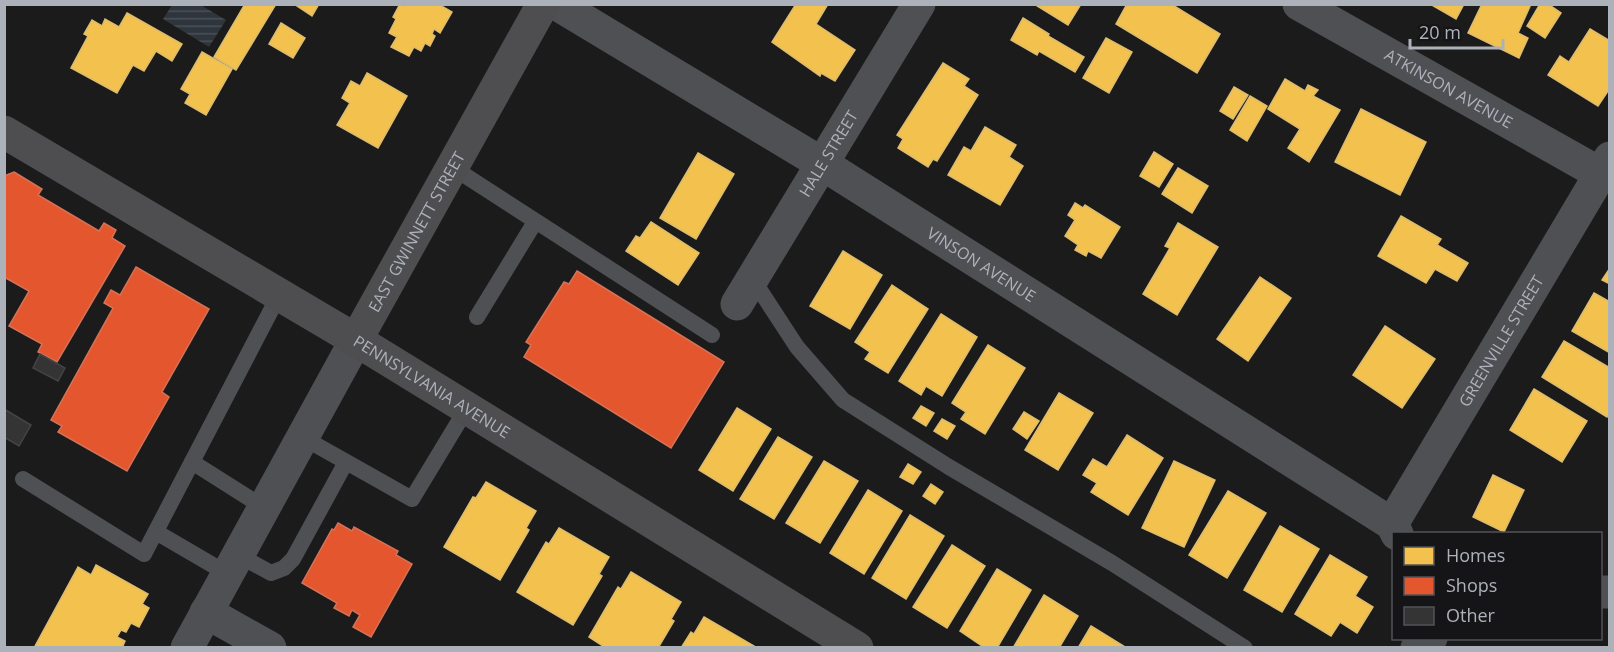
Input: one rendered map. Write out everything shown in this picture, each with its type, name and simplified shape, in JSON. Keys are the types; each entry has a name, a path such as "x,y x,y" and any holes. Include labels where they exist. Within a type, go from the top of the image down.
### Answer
{"main road":[{"name":"EAST GWINNETT STREET","path":"356,340 543,4"},
{"name":"PENNSYLVANIA AVENUE","path":"6,136 356,340 857,648"}],"street":[{"name":"VINSON AVENUE","path":"557,4 821,164 1394,529"},
{"name":"HALE STREET","path":"745,291 919,4"},
{"name":"ATKINSON AVENUE","path":"1311,8 1604,166"},
{"name":"GREENVILLE STREET","path":"1394,529 1604,166"},
{"name":"EAST GWINNETT STREET","path":"188,648 356,340"},
{"path":"206,612 270,648"}],"lane":[{"path":"452,168 712,335"},
{"path":"477,317 535,222"},
{"path":"745,291 843,400 949,467 1112,563 1245,648"},
{"path":"23,479 144,554 279,294"},
{"path":"302,437 412,499 467,408"},
{"path":"192,462 263,507"},
{"path":"156,532 233,565 271,573 284,568 293,559 346,462"}],"shaded area":[{"path":"199,4 226,20 209,47 163,19 172,5"}],"building: Homes":[{"path":"245,4 276,4 236,70 214,57"},
{"path":"294,4 319,4 312,16"},
{"path":"400,4 404,6 405,4 438,4 452,12 440,33 434,29 432,34 435,36 430,46 425,43 421,51 414,47 409,56 391,47 397,37 389,33 396,19 393,17"},
{"path":"796,4 828,4 816,24 855,50 835,81 821,73 820,76 772,42"},
{"path":"1034,4 1081,4 1068,25"},
{"path":"1127,4 1171,4 1220,34 1197,73 1116,24"},
{"path":"1430,4 1464,4 1456,19"},
{"path":"1482,4 1531,4 1518,33 1528,38 1519,58 1468,33"},
{"path":"1540,4 1548,4 1561,13 1545,38 1527,26"},
{"path":"127,13 182,44 172,61 156,51 144,71 133,65 117,93 71,68 88,36 84,34 92,20 102,26 105,19 119,27"},
{"path":"1023,18 1084,57 1075,72 1039,51 1037,55 1011,40"},
{"path":"281,23 305,38 293,58 269,44"},
{"path":"1590,29 1610,41 1610,88 1598,106 1548,75 1560,56 1569,62"},
{"path":"1106,38 1132,52 1109,93 1083,78"},
{"path":"202,52 232,69 206,115 185,103 190,94 181,89"},
{"path":"943,63 969,79 964,86 978,95 937,161 933,159 928,167 898,148 903,139 897,135"},
{"path":"367,73 407,96 378,148 337,125 350,103 342,98 351,81 360,86"},
{"path":"1285,79 1305,91 1308,85 1318,90 1313,96 1340,110 1309,162 1288,148 1300,129 1268,109"},
{"path":"1234,87 1248,95 1233,119 1220,111"},
{"path":"1250,96 1267,106 1247,141 1230,130"},
{"path":"1361,109 1426,142 1400,195 1335,162"},
{"path":"985,127 1016,145 1009,157 1023,166 1000,205 948,175 964,147 971,151"},
{"path":"1154,152 1173,164 1159,187 1140,176"},
{"path":"698,153 734,174 696,239 660,218"},
{"path":"1178,168 1208,186 1192,213 1162,194"},
{"path":"1075,203 1083,208 1085,205 1120,227 1101,258 1088,251 1086,256 1075,250 1078,245 1065,236 1075,220 1068,215"},
{"path":"1401,216 1441,239 1437,245 1468,263 1457,281 1435,269 1426,283 1378,256"},
{"path":"651,222 699,253 678,285 626,251 636,236 640,238"},
{"path":"1178,223 1218,247 1177,315 1143,294 1170,248 1165,246"},
{"path":"843,251 882,275 850,329 810,306"},
{"path":"1610,268 1610,284 1602,280"},
{"path":"1260,277 1291,298 1248,361 1217,339"},
{"path":"892,285 928,309 888,373 865,359 870,352 855,342"},
{"path":"1594,293 1610,302 1610,353 1572,331"},
{"path":"941,314 977,337 942,396 926,386 921,395 899,381"},
{"path":"1385,326 1435,359 1402,408 1353,375"},
{"path":"1564,341 1610,368 1610,413 1607,417 1542,377"},
{"path":"988,345 1025,368 985,434 961,419 966,412 952,403"},
{"path":"1534,389 1587,421 1562,462 1510,430"},
{"path":"1059,393 1093,413 1058,470 1025,450"},
{"path":"921,406 934,413 926,426 913,418"},
{"path":"737,408 771,429 733,491 699,470"},
{"path":"1024,412 1039,421 1027,439 1013,429"},
{"path":"942,419 955,426 947,439 934,431"},
{"path":"1127,435 1163,458 1128,515 1091,492 1097,483 1083,475 1093,459 1107,467"},
{"path":"778,437 812,457 774,519 740,499"},
{"path":"824,461 858,481 820,543 786,523"},
{"path":"1174,461 1215,480 1184,547 1142,528"},
{"path":"908,464 921,472 913,484 900,477"},
{"path":"1493,475 1524,490 1504,532 1473,517"},
{"path":"486,482 536,511 526,528 529,530 500,580 444,547 473,497 476,498"},
{"path":"931,484 943,492 935,504 923,496"},
{"path":"868,490 902,511 864,574 830,553"},
{"path":"1228,491 1266,513 1227,578 1189,555"},
{"path":"910,515 944,536 906,599 872,578"},
{"path":"1280,526 1319,549 1282,612 1244,590"},
{"path":"559,528 609,557 599,574 602,576 573,625 517,592 546,542 549,544"},
{"path":"952,545 985,566 947,628 913,607"},
{"path":"1330,555 1367,577 1355,596 1373,607 1357,633 1340,622 1331,636 1295,614"},
{"path":"96,565 148,594 142,604 149,608 139,627 131,623 126,632 121,630 117,637 125,641 122,648 34,648 78,567 91,575"},
{"path":"997,569 1031,590 997,648 985,648 960,631"},
{"path":"631,572 681,602 671,619 674,621 658,648 606,648 589,637 618,587 621,589"},
{"path":"1044,595 1078,616 1059,648 1013,648"},
{"path":"704,617 754,646 753,648 681,648 691,632 694,634"},
{"path":"1091,626 1125,647 1125,648 1078,648"}],"building: Shops":[{"path":"14,172 42,189 38,195 99,231 104,223 116,230 112,238 125,246 57,362 38,352 42,344 9,326 29,291 4,277 4,176"},
{"path":"136,267 209,309 162,392 169,397 127,471 58,432 62,426 51,420 113,308 104,303 111,290 120,295"},
{"path":"577,271 724,362 671,448 524,357 531,345 526,342 564,282 569,284"},
{"path":"338,523 352,531 354,527 398,551 396,555 412,564 371,637 353,627 360,615 352,610 349,616 334,608 337,603 302,583 332,529 334,530"}],"building: Other":[{"path":"40,354 65,368 58,381 33,368"},
{"path":"4,409 31,425 19,446 4,437"}]}
